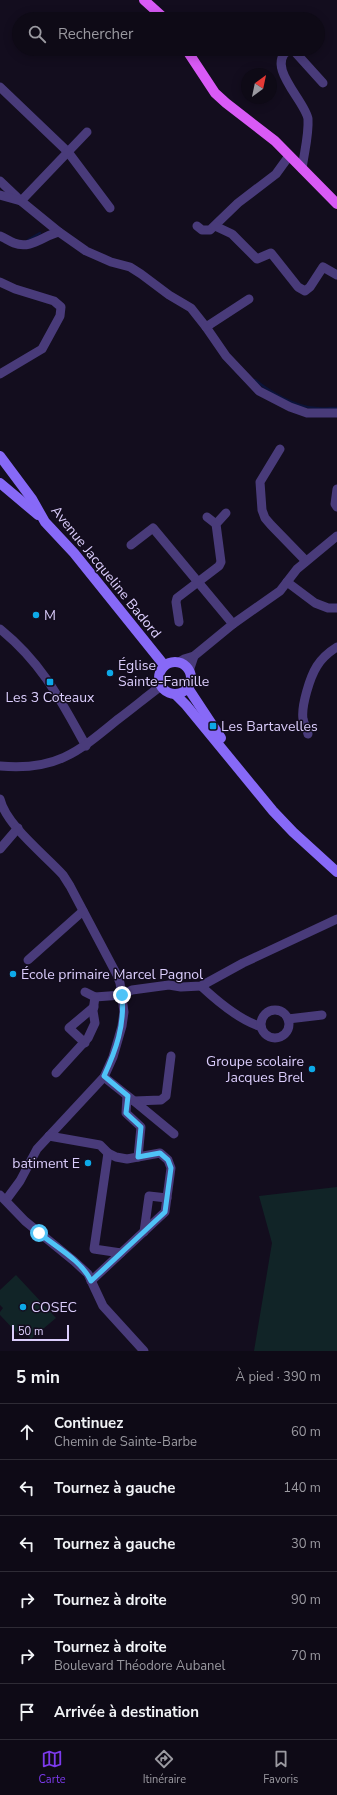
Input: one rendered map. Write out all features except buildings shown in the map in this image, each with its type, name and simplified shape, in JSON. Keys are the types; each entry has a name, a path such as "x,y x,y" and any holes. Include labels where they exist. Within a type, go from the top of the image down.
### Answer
{"main road":[{"path":"144,0 157,12"},
{"path":"190,56 214,93 275,141 337,204"}],"street":[{"path":"283,56 283,74 286,83 308,118 302,169"},
{"path":"299,56 323,83"},
{"path":"0,87 68,152 110,208"},
{"path":"21,201 87,132"},
{"path":"197,226 202,230 210,230 238,204 276,174 289,156"},
{"path":"0,181 21,201 86,251 111,262 130,267 169,295 191,308 226,356 259,390 290,407 307,413 337,413"},
{"path":"0,195 21,201"},
{"path":"215,226 232,234 257,259 271,253 294,282 304,291 310,287 323,267 337,275"},
{"path":"0,236 15,244 31,244 56,229"},
{"path":"0,282 15,289 54,300 61,306 60,316 42,349 0,374"},
{"path":"206,327 249,299"},
{"path":"280,449 260,482 262,510 265,518 271,525 306,560"},
{"name":"Avenue Jacqueline Badord","path":"0,456 32,498 45,522 74,553 164,665"},
{"path":"0,483 45,522"},
{"path":"337,489 335,504 337,508"},
{"path":"216,524 226,513"},
{"path":"179,622 176,602 177,598 219,566 221,562 216,524 207,517"},
{"path":"131,545 153,528 233,624"},
{"path":"179,662 189,671 191,678 188,688 175,694 167,692 160,686 158,677 164,665 179,662 194,656 233,624 280,591 306,560 337,536"},
{"path":"288,582 315,603 328,608 337,608"},
{"path":"0,629 30,656 44,674 86,746"},
{"path":"308,734 303,718 303,707 312,676 317,666 326,655 337,647"},
{"path":"189,671 194,656"},
{"path":"0,766 15,768 47,764 71,755 86,746 160,686"},
{"path":"188,688 245,775"},
{"path":"175,694 186,705 293,832 337,872"},
{"path":"0,799 9,818 63,875 114,969 120,983 124,1012 122,1026 113,1058 104,1076 37,1149 20,1182 3,1198 39,1233 88,1274 103,1306 144,1351"},
{"path":"0,850 18,828"},
{"path":"28,960 83,911"},
{"path":"85,992 95,997 122,995 132,990 169,985 181,987 201,986 242,963 337,919"},
{"path":"201,986 214,998 243,1018 259,1026 266,1035 277,1039 284,1036 289,1028 288,1019 285,1013 279,1010 270,1010 264,1013 259,1026"},
{"path":"56,1073 88,1038 94,1023 95,997"},
{"path":"84,1043 69,1028 94,1007"},
{"path":"288,1019 322,1015"},
{"path":"131,1099 161,1100 166,1096 172,1056"},
{"path":"104,1076 174,1134"},
{"path":"131,1099 126,1113 141,1127 138,1157"},
{"path":"49,1136 100,1145 108,1153 116,1157 127,1159 160,1153 168,1160 171,1168 165,1212 91,1281"},
{"path":"108,1153 94,1249 121,1253"},
{"path":"144,1232 149,1196 167,1198"}],"green space":[{"path":"337,1187 337,1351 254,1351 272,1243 259,1196"},
{"name":"COSEC","path":"16,1275 56,1318 31,1339 23,1330 18,1334 0,1315 3,1308 0,1305 0,1290"}],"waterway":[{"path":"28,240 40,233"},
{"path":"255,380 275,394 299,405 318,408 337,408"}],"place":[{"name":"M","path":"36,615"},
{"name":"Église Sainte-Famille","path":"110,673"},
{"name":"Les 3 Coteaux","path":"50,682"},
{"name":"Les Bartavelles","path":"213,726"},
{"name":"École primaire Marcel Pagnol","path":"13,974"},
{"name":"Groupe scolaire Jacques Brel","path":"312,1069"},
{"name":"batiment E","path":"88,1163"},
{"name":"COSEC","path":"23,1307"}],"route":[{"path":"39,1233 74,1261 88,1274 91,1281 165,1212 171,1168 168,1160 160,1153 138,1157 141,1127 126,1113 128,1096 104,1076 113,1058 122,1026 124,1012 122,995"}]}
